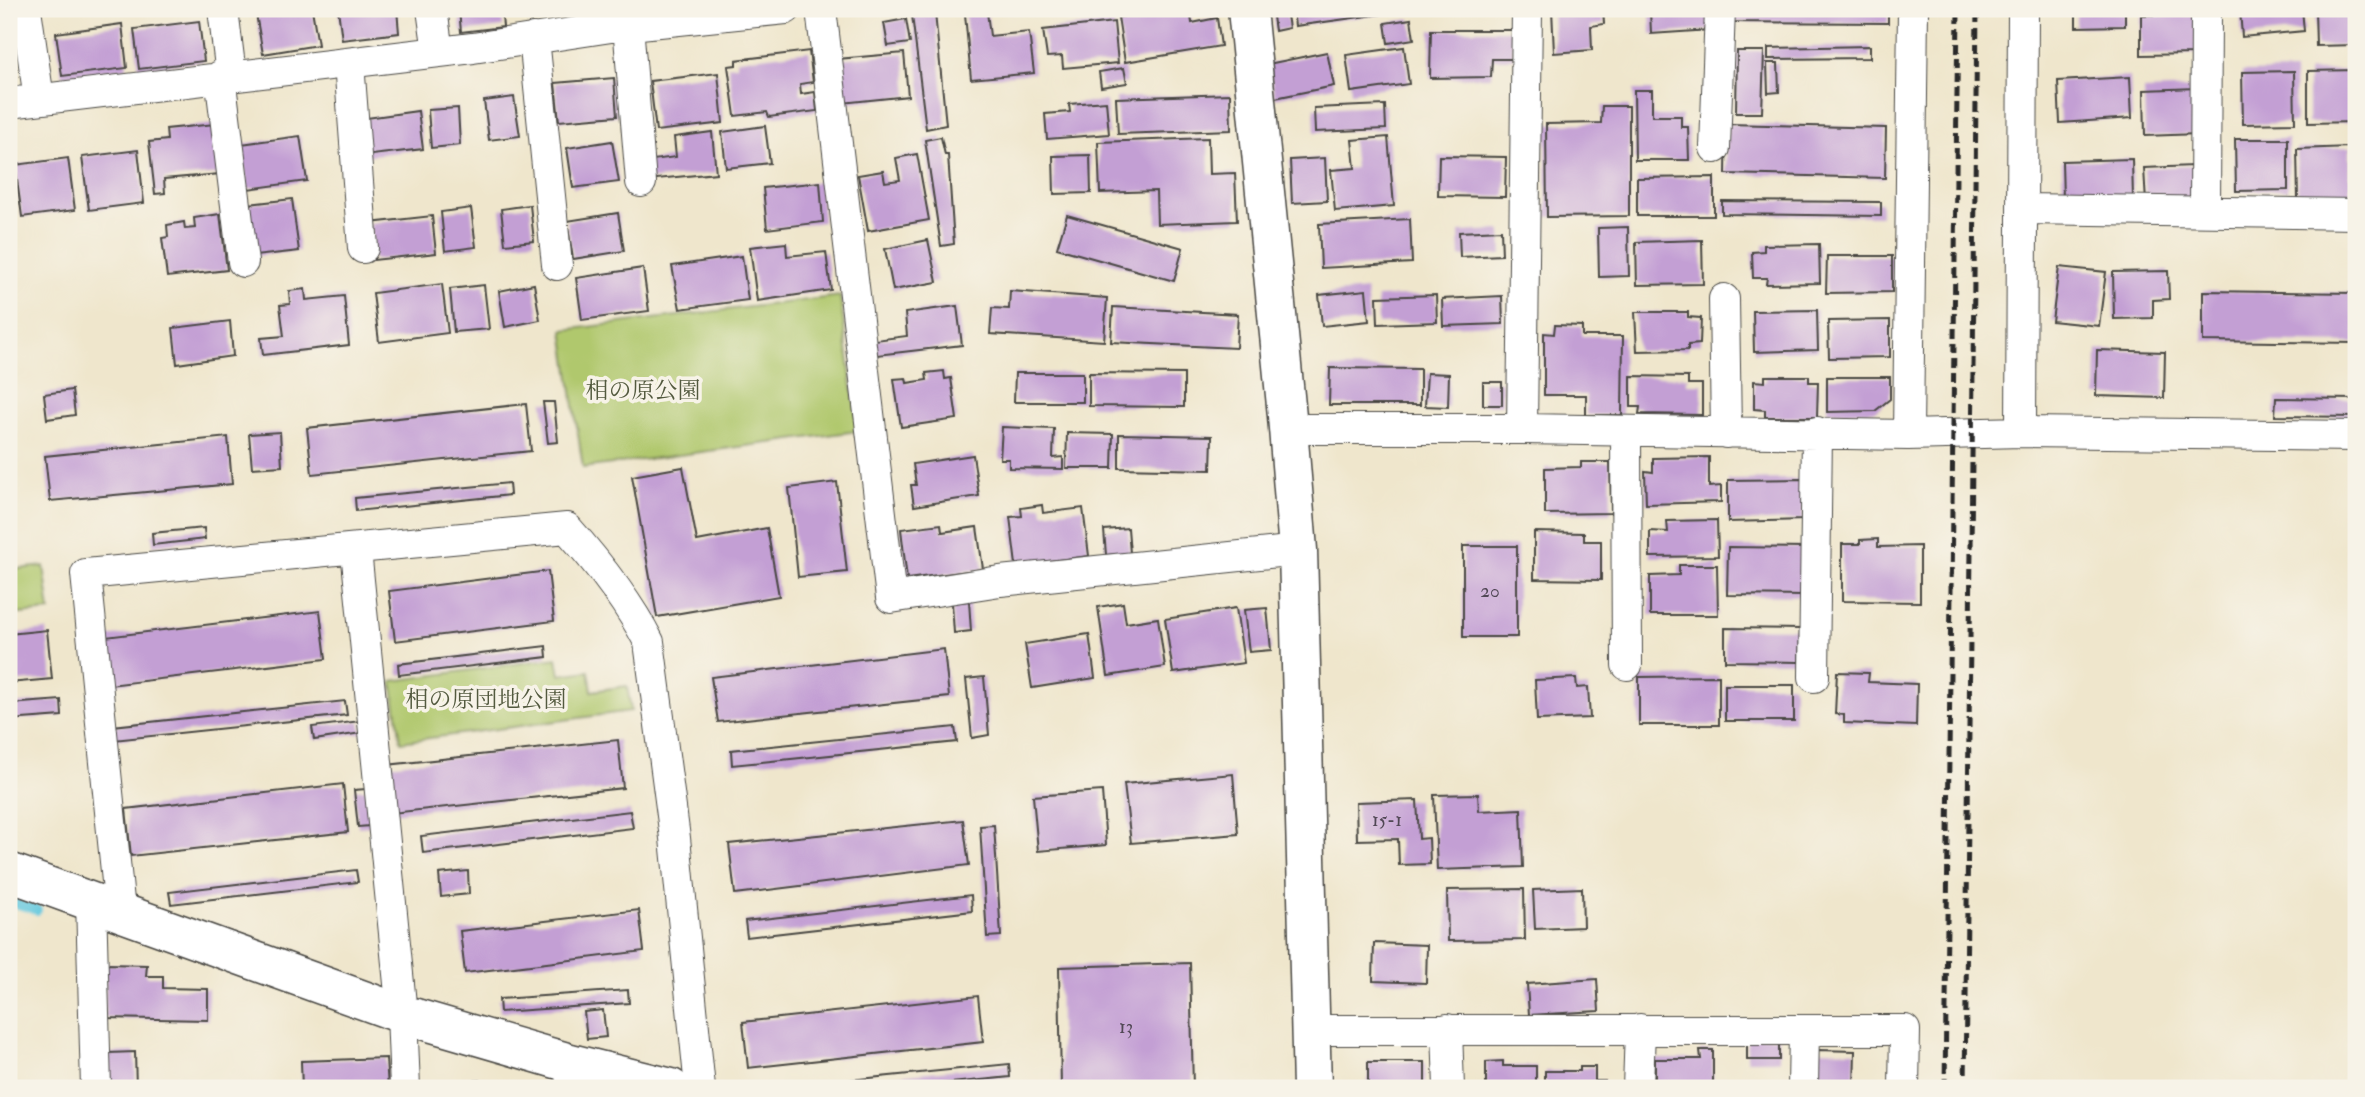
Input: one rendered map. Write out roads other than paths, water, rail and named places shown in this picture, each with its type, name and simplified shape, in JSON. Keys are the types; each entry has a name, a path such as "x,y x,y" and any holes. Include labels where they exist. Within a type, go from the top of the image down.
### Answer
{"street":[{"path":"26,9 39,99"},
{"path":"223,9 226,76 243,262"},
{"path":"432,9 438,52"},
{"path":"9,103 438,52 534,38 616,20 786,9"},
{"path":"821,9 891,598 1000,581 1298,550"},
{"path":"1247,9 1298,550 1312,1088"},
{"path":"1522,429 1527,9"},
{"path":"1715,148 1720,9"},
{"path":"1908,435 1913,9"},
{"path":"2021,432 2023,9"},
{"path":"2205,211 2206,9"},
{"path":"616,20 641,183"},
{"path":"534,38 557,265"},
{"path":"349,63 363,248"},
{"path":"2023,209 2356,214"},
{"path":"1724,299 1726,433"},
{"path":"1288,429 2356,436"},
{"path":"1626,432 1627,665"},
{"path":"1814,677 1817,432"},
{"path":"96,1088 106,906 86,574 568,528 593,557 636,618 649,642 675,838 700,1088"},
{"path":"356,550 402,1014 405,1088"},
{"path":"9,872 570,1075 671,1088"},
{"path":"1447,1029 1449,1088"},
{"path":"1638,1088 1640,1029"},
{"path":"1311,1030 1905,1030 1904,1088"},
{"path":"1803,1088 1804,1030"}],"waterway":[{"path":"9,901 37,910"}],"railway":[{"path":"1945,1088 1958,9"},
{"path":"1965,1088 1977,9"}],"park label":[{"name":"相の原公園","path":"643,390"},
{"name":"相の原団地公園","path":"486,699"}]}
